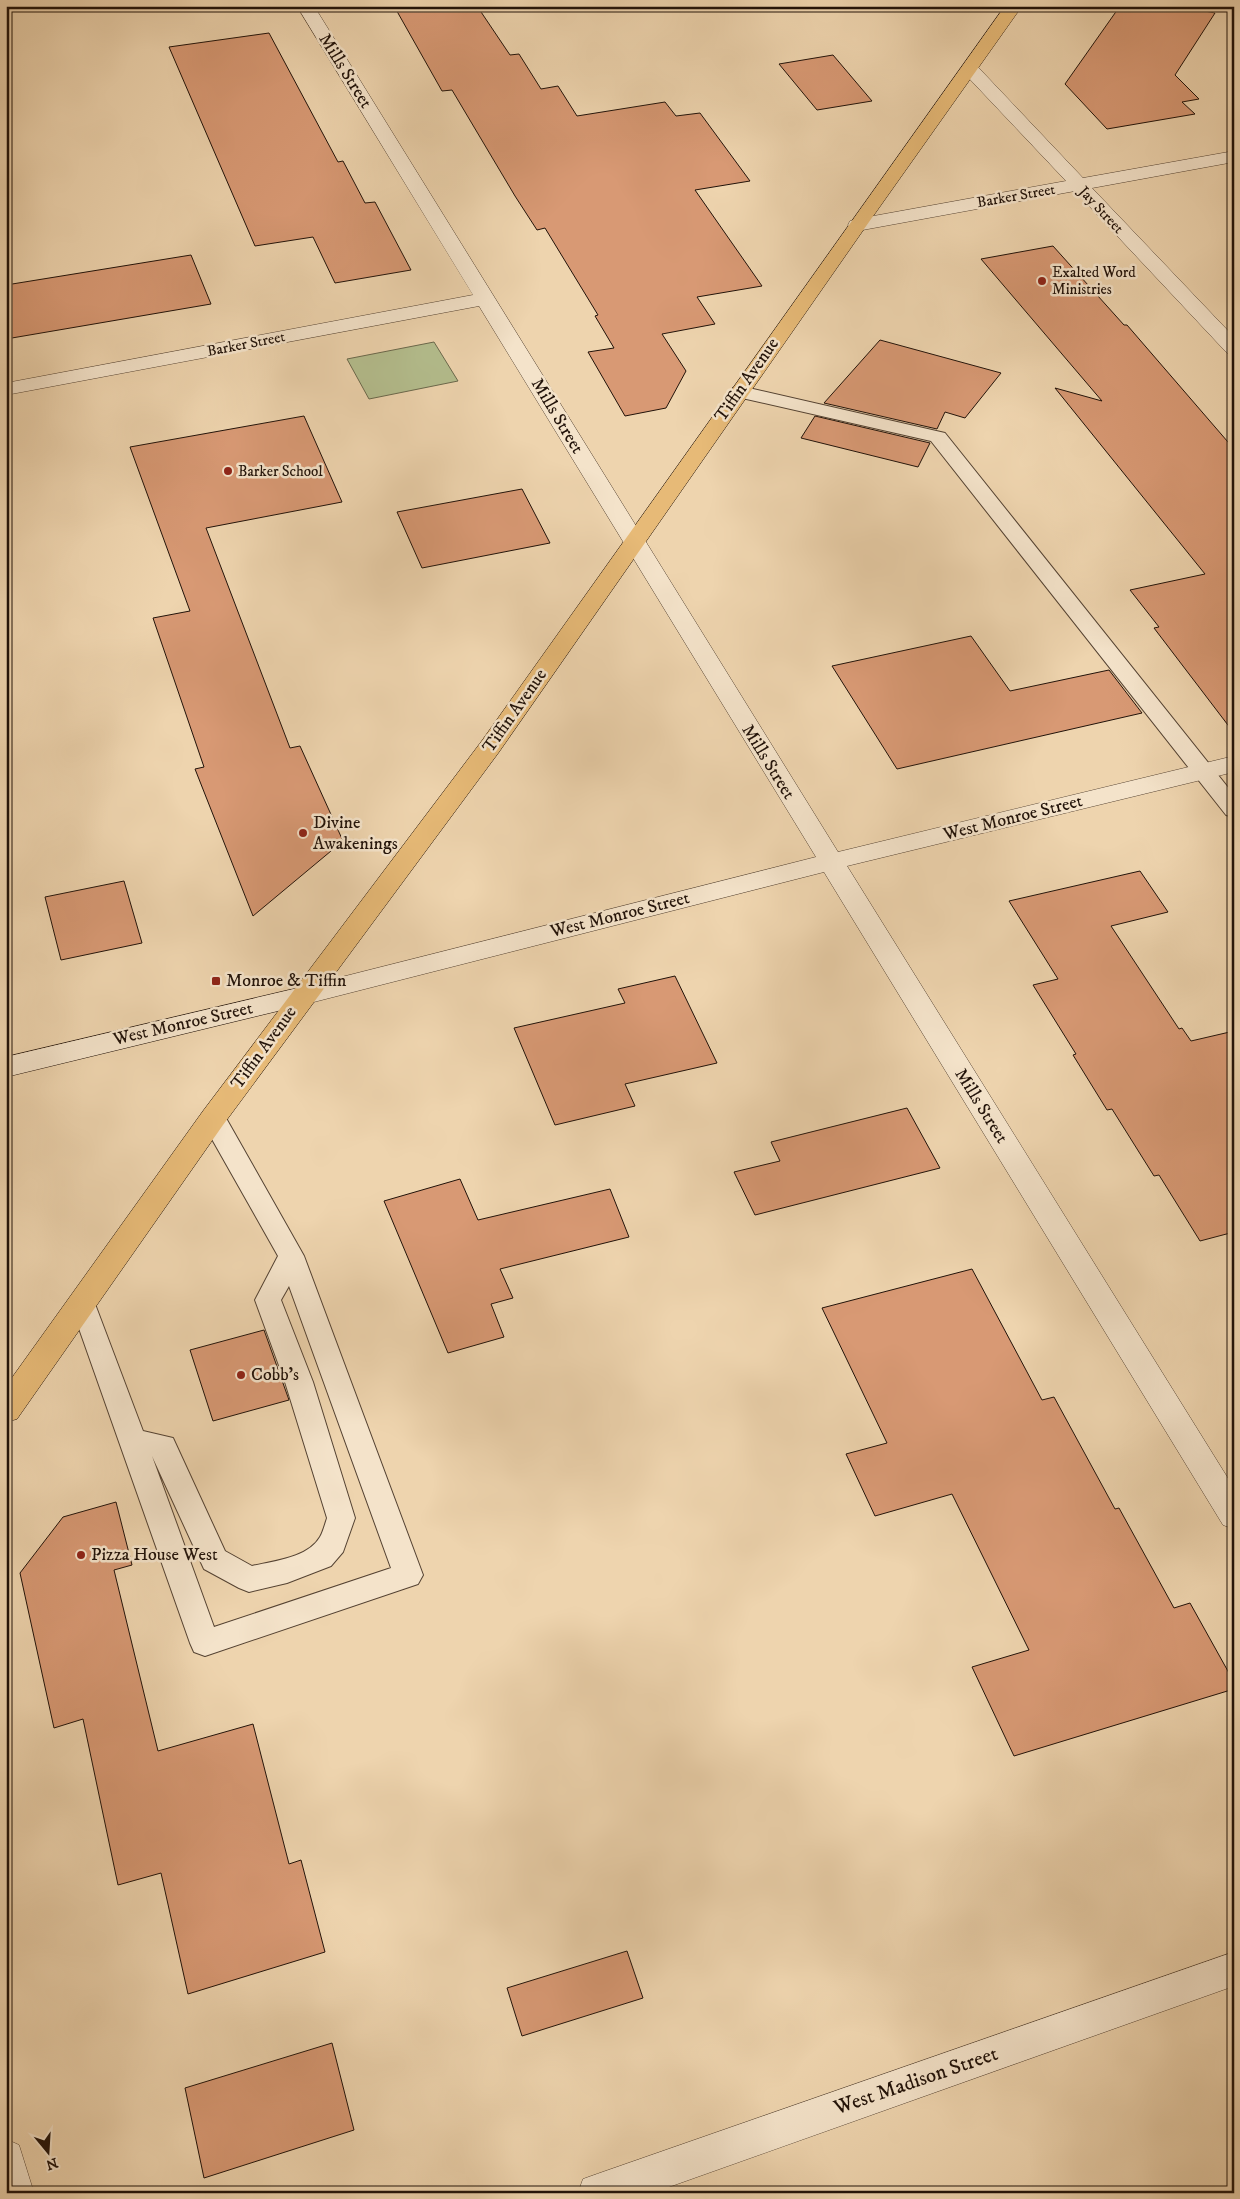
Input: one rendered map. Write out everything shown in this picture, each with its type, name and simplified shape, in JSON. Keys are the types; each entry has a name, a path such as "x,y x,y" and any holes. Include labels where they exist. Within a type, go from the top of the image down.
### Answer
{"main road":[{"name":"Tiffin Avenue","path":"6,1410 302,996 490,747 857,225 1014,6"}],"street":[{"name":"Mills Street","path":"305,6 633,542 1234,1516"},
{"name":"Jay Street","path":"970,69 1234,349"},
{"name":"Barker Street","path":"857,225 1234,156"},
{"name":"Barker Street","path":"6,389 485,299"},
{"name":"West Monroe Street","path":"6,1067 302,996 830,862 1234,764"},
{"name":"West Madison Street","path":"597,2193 1234,1969"},
{"path":"6,2158 15,2193"}],"lane":[{"path":"740,392 938,437 1234,810"},
{"path":"82,1303 204,1644 408,1575 291,1256 213,1118"},
{"path":"132,1441 162,1446 214,1560 249,1579 287,1571 321,1557 333,1544 341,1518 299,1382 268,1300 291,1256"}],"green space":[{"path":"434,342 458,381 369,399 347,359"}],"building":[{"path":"394,6 477,6 510,55 519,54 541,89 558,86 577,116 665,102 676,116 700,113 750,181 695,190 762,286 697,297 715,324 662,334 686,371 666,408 625,416 588,352 614,348 595,316 598,315 545,228 537,230 452,90 442,91"},
{"path":"1120,6 1179,6 1215,13 1175,75 1199,99 1182,102 1195,114 1107,129 1065,84"},
{"path":"269,33 338,162 343,161 365,203 375,202 411,270 335,283 313,237 255,246 169,47"},
{"path":"833,55 872,101 817,110 779,64"},
{"path":"1053,246 1124,325 1127,325 1234,449 1234,733 1154,628 1159,627 1130,590 1205,574 1055,388 1102,401 981,259"},
{"path":"191,255 211,304 6,339 6,285"},
{"path":"880,340 1001,373 965,418 945,412 937,429 824,403"},
{"path":"304,416 342,502 206,528 290,748 300,746 343,841 253,916 195,769 204,767 153,618 190,611 130,447"},
{"path":"815,416 930,443 918,467 801,438"},
{"path":"522,489 550,543 422,568 397,512"},
{"path":"971,636 1010,691 1109,670 1142,713 897,769 832,666"},
{"path":"1140,871 1168,912 1111,926 1179,1029 1182,1028 1191,1041 1234,1031 1234,1232 1200,1241 1159,1175 1154,1176 1112,1109 1107,1110 1073,1055 1076,1054 1033,985 1058,979 1009,901"},
{"path":"124,881 142,943 61,960 45,897"},
{"path":"675,976 717,1063 625,1084 635,1106 555,1125 514,1028 625,1003 618,989"},
{"path":"907,1108 940,1168 755,1215 734,1172 780,1161 771,1142"},
{"path":"460,1179 478,1220 610,1189 629,1237 500,1269 513,1298 491,1304 504,1337 448,1353 384,1201"},
{"path":"972,1269 1042,1400 1054,1397 1115,1509 1119,1508 1174,1608 1190,1603 1234,1682 1234,1689 1014,1756 972,1667 1029,1650 952,1494 875,1516 846,1454 887,1443 822,1308"},
{"name":"Cobb's","path":"264,1330 289,1400 213,1421 190,1350"},
{"path":"116,1502 132,1565 114,1570 158,1751 253,1724 289,1864 301,1860 325,1952 188,1994 161,1873 118,1885 83,1719 54,1728 20,1573 63,1517"},
{"path":"627,1951 643,1998 522,2036 507,1988"},
{"path":"332,2043 354,2130 204,2178 185,2088"}],"place":[{"name":"Exalted Word Ministries","path":"1042,281"},
{"name":"Barker School","path":"228,471"},
{"name":"Divine Awakenings","path":"303,833"},
{"name":"Monroe & Tiffin","path":"216,981"},
{"name":"Cobb's","path":"241,1375"},
{"name":"Pizza House West","path":"81,1555"}]}
